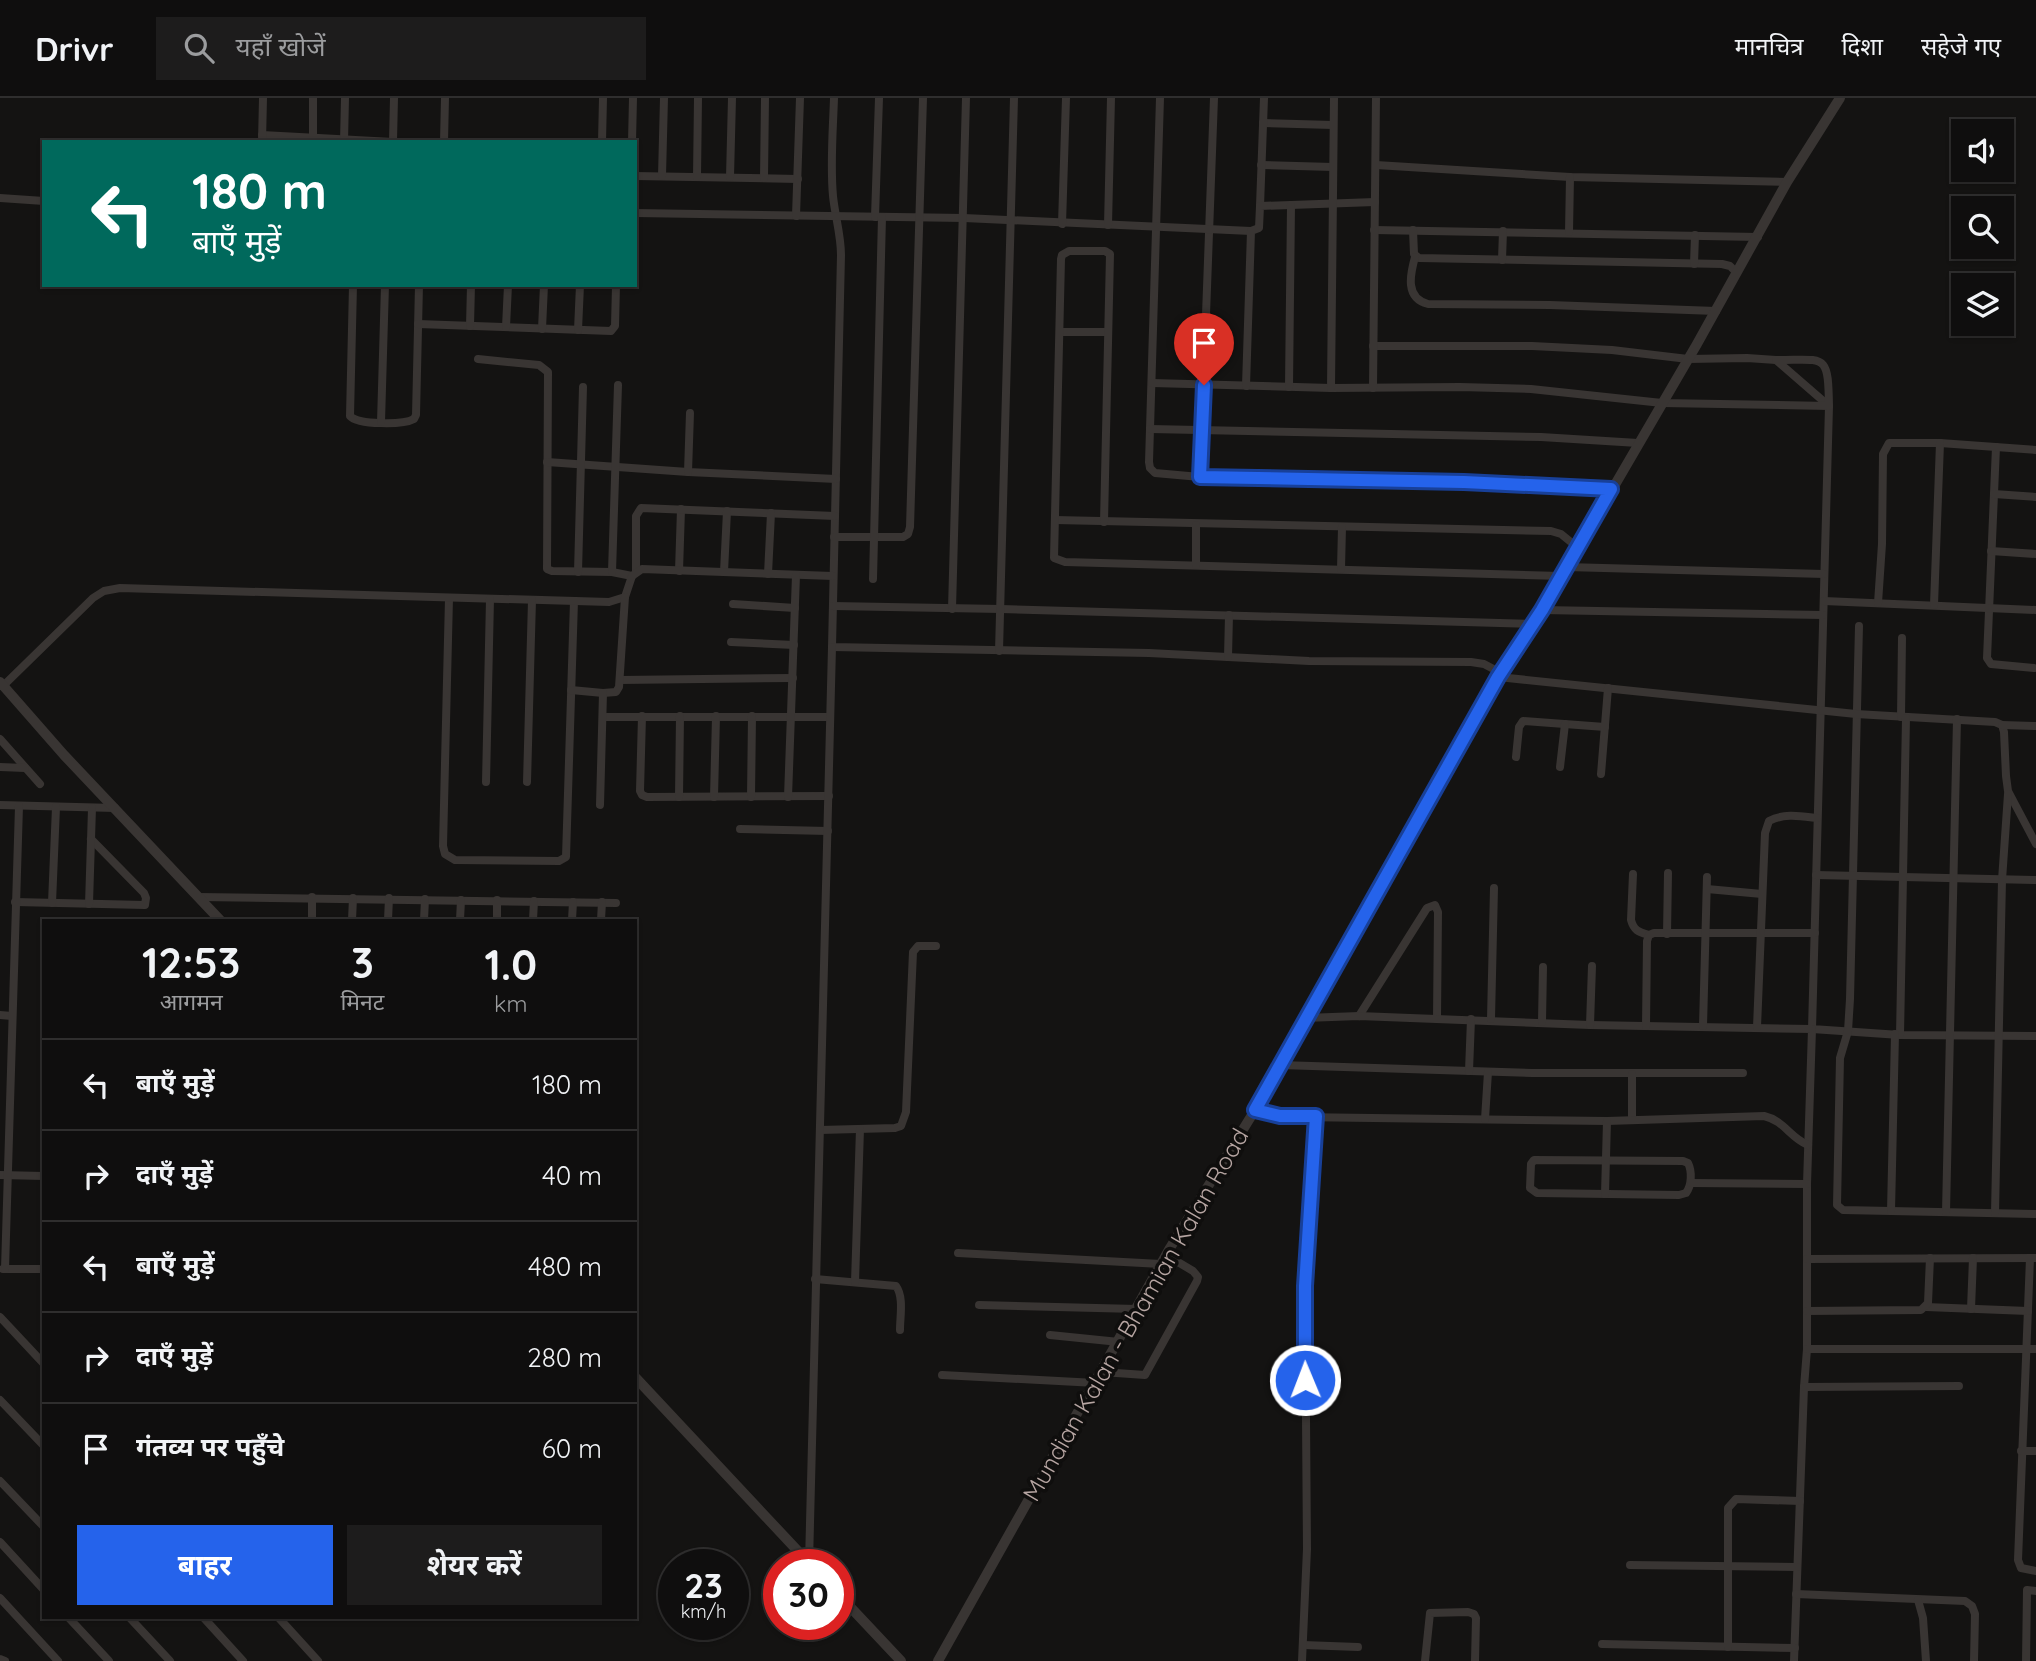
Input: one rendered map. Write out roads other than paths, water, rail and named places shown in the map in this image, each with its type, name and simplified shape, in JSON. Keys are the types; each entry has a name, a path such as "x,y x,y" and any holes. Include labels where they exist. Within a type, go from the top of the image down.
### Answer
{"street":[{"path":"263,98 262,139 313,140 344,140 345,98"},
{"path":"313,98 313,140"},
{"path":"393,140 394,98"},
{"path":"444,140 445,98"},
{"path":"603,98 603,140"},
{"path":"632,140 634,98"},
{"path":"662,177 664,98"},
{"path":"697,177 698,98"},
{"path":"730,177 732,98"},
{"path":"764,178 765,98"},
{"path":"796,216 800,98"},
{"path":"810,1549 841,255 832,176 834,98"},
{"path":"873,579 879,98"},
{"path":"834,537 903,537 911,527 923,98"},
{"path":"952,609 966,98"},
{"path":"999,651 1014,98"},
{"path":"1062,224 1066,98"},
{"path":"1108,225 1111,98"},
{"path":"1160,98 1149,461 1154,473 1200,477 1464,482 1611,489"},
{"path":"1200,477 1214,98"},
{"path":"637,213 964,218 1251,230 1259,228 1264,98"},
{"path":"1331,388 1334,98"},
{"path":"1373,388 1376,98"},
{"name":"Mundian Kalan - Bhamian Kalan Road","path":"938,1661 1164,1260 1255,1110 1499,675 1542,610 1716,311 1787,182 1840,98"},
{"path":"1263,123 1333,125"},
{"path":"1376,165 1570,177 1787,182"},
{"path":"1261,166 1333,167"},
{"path":"637,176 798,179"},
{"path":"1569,232 1570,177"},
{"path":"0,198 42,201"},
{"path":"1260,206 1375,202"},
{"path":"1289,387 1291,205"},
{"path":"1246,386 1251,230"},
{"path":"1374,230 1758,237"},
{"path":"1413,230 1415,257 1411,286 1414,295 1421,302 1428,304 1716,311"},
{"path":"1502,260 1503,231"},
{"path":"1694,264 1695,235"},
{"path":"1104,522 1111,257 1108,251 1069,251 1062,255 1053,553 1059,561 1341,569 1824,574"},
{"path":"1415,257 1694,264 1730,266 1737,273"},
{"path":"353,287 350,416 356,422 405,423 416,415 419,287"},
{"path":"381,422 385,287"},
{"path":"470,326 471,287"},
{"path":"506,327 508,287"},
{"path":"542,329 544,287"},
{"path":"578,330 580,287"},
{"path":"418,324 614,330 617,287"},
{"path":"1060,332 1108,332"},
{"path":"1373,346 1532,346 1612,350 1688,359 1813,360 1826,367 1829,406 1807,1184 1807,1349 1794,1661"},
{"path":"478,359 539,365 548,372 547,569 552,572 634,574 642,569 833,576"},
{"path":"1776,360 1829,406"},
{"path":"1152,383 1331,388 1531,389 1662,403 1829,406"},
{"path":"612,572 618,385"},
{"path":"578,572 583,387"},
{"path":"688,472 690,413"},
{"path":"1150,429 1541,437 1638,443"},
{"path":"1878,603 1885,448 1889,443 1940,443 2036,450"},
{"path":"1934,605 1940,443"},
{"path":"1996,447 1988,662 2034,667"},
{"path":"547,462 836,479"},
{"path":"1994,494 2036,497"},
{"path":"571,690 616,692 620,680 625,597 634,574 638,511 646,508 835,516"},
{"path":"679,571 681,509"},
{"path":"724,572 727,511"},
{"path":"768,574 771,513"},
{"path":"1055,520 1551,531 1561,534 1577,547"},
{"path":"1196,525 1196,565"},
{"path":"1341,569 1342,527"},
{"path":"1991,551 2036,554"},
{"path":"788,797 796,575"},
{"path":"219,919 1,685 93,598 104,591 120,588 609,602 625,597"},
{"path":"449,598 444,854 449,858 559,861 566,857 575,601"},
{"path":"486,782 490,599"},
{"path":"527,782 532,600"},
{"path":"1824,601 2036,610"},
{"path":"733,604 795,608"},
{"path":"833,606 1533,624"},
{"path":"1542,610 1824,615"},
{"path":"1227,657 1229,615"},
{"path":"1859,626 1848,1031 1840,1058 1837,1205 1843,1210 2036,1214"},
{"path":"1891,1211 1904,877 1902,638"},
{"path":"731,642 794,645"},
{"path":"832,647 1149,653 1309,661 1471,662 1484,664 1499,675 1608,688 1856,714 2036,726"},
{"path":"620,680 793,678"},
{"path":"1601,774 1608,688"},
{"path":"600,805 604,693"},
{"path":"603,716 830,717"},
{"path":"642,716 640,791 647,797 829,796"},
{"path":"678,797 680,716"},
{"path":"714,797 716,716"},
{"path":"751,797 752,716"},
{"path":"1946,1212 1957,719"},
{"path":"1516,757 1518,727 1523,721 1605,727"},
{"path":"1560,767 1564,724"},
{"path":"1995,1213 2002,880 2008,791 2002,725"},
{"path":"0,739 40,784"},
{"path":"0,767 25,768"},
{"path":"2008,791 2036,844"},
{"path":"0,805 115,808"},
{"path":"19,806 4,1175 3,1269 42,1269"},
{"path":"52,903 56,807"},
{"path":"89,904 92,808"},
{"path":"1757,1027 1765,832 1769,821 1777,817 1788,815 1817,818"},
{"path":"740,829 828,831"},
{"path":"15,902 145,905 146,898 91,839"},
{"path":"1667,934 1668,873"},
{"path":"1633,874 1631,920 1637,932 1649,935 1815,933"},
{"path":"1816,875 2036,880"},
{"path":"1703,1026 1707,877"},
{"path":"1491,1020 1493,888"},
{"path":"1707,889 1762,894"},
{"path":"198,897 617,903"},
{"path":"312,897 312,919"},
{"path":"352,919 353,898"},
{"path":"388,919 389,898"},
{"path":"424,919 425,899"},
{"path":"460,919 461,900"},
{"path":"497,900 497,919"},
{"path":"533,919 534,901"},
{"path":"572,919 573,902"},
{"path":"601,919 602,902"},
{"path":"1359,1016 1431,905 1437,907 1438,912 1437,1019"},
{"path":"1646,1026 1649,935"},
{"path":"820,1130 901,1126 904,1120 913,952 918,946 936,946"},
{"path":"1590,1025 1591,966"},
{"path":"1542,1022 1543,967"},
{"path":"0,1015 12,1016"},
{"path":"1306,1018 1359,1016 2036,1037"},
{"path":"1469,1071 1471,1019"},
{"path":"1280,1065 1488,1072 1742,1073"},
{"path":"1485,1119 1488,1072"},
{"path":"1632,1074 1632,1120"},
{"path":"1255,1110 1280,1116 1607,1121 1764,1116 1775,1119 1799,1141 1808,1145"},
{"path":"1302,1661 1307,1549 1305,1286 1316,1116"},
{"path":"1605,1194 1607,1121"},
{"path":"855,1282 860,1129"},
{"path":"1534,1160 1606,1160 1688,1163 1690,1183 1686,1193 1679,1195 1537,1194 1530,1188 1531,1164 1534,1160"},
{"path":"4,1175 42,1177"},
{"path":"1690,1183 1807,1184"},
{"path":"958,1253 1164,1260 1193,1271 1198,1277 1145,1375 1102,1372"},
{"path":"1926,1307 1930,1258"},
{"path":"1971,1309 1973,1258"},
{"path":"1807,1259 2033,1258 2026,1349 2018,1560 2021,1568 2036,1571"},
{"path":"816,1279 895,1286 900,1297 900,1330"},
{"path":"979,1305 1137,1309"},
{"path":"1807,1311 1921,1310 1926,1307 2028,1311"},
{"path":"0,1317 42,1362"},
{"path":"1050,1335 1119,1342"},
{"path":"1807,1349 2036,1349"},
{"path":"942,1375 1096,1382"},
{"path":"637,1379 796,1549"},
{"path":"1804,1387 1959,1386"},
{"path":"0,1400 42,1444"},
{"path":"2021,1451 2036,1451"},
{"path":"0,1481 42,1525"},
{"path":"1728,1647 1728,1508 1736,1499 1800,1501"},
{"path":"0,1542 42,1588"},
{"path":"1630,1565 1797,1567"},
{"path":"2026,1661 2027,1591 2036,1591"},
{"path":"1796,1594 1965,1601 1972,1606 1975,1614 1974,1661"},
{"path":"0,1598 58,1661"},
{"path":"1918,1600 1925,1637 1926,1661"},
{"path":"854,1611 901,1661"},
{"path":"1425,1661 1430,1614 1468,1612 1476,1618 1475,1661"},
{"path":"70,1619 109,1661"},
{"path":"131,1619 170,1661"},
{"path":"205,1619 243,1661"},
{"path":"280,1619 318,1661"},
{"path":"1602,1644 1795,1648"},
{"path":"1304,1645 1358,1647"},
{"path":"0,1659 5,1661"}]}
